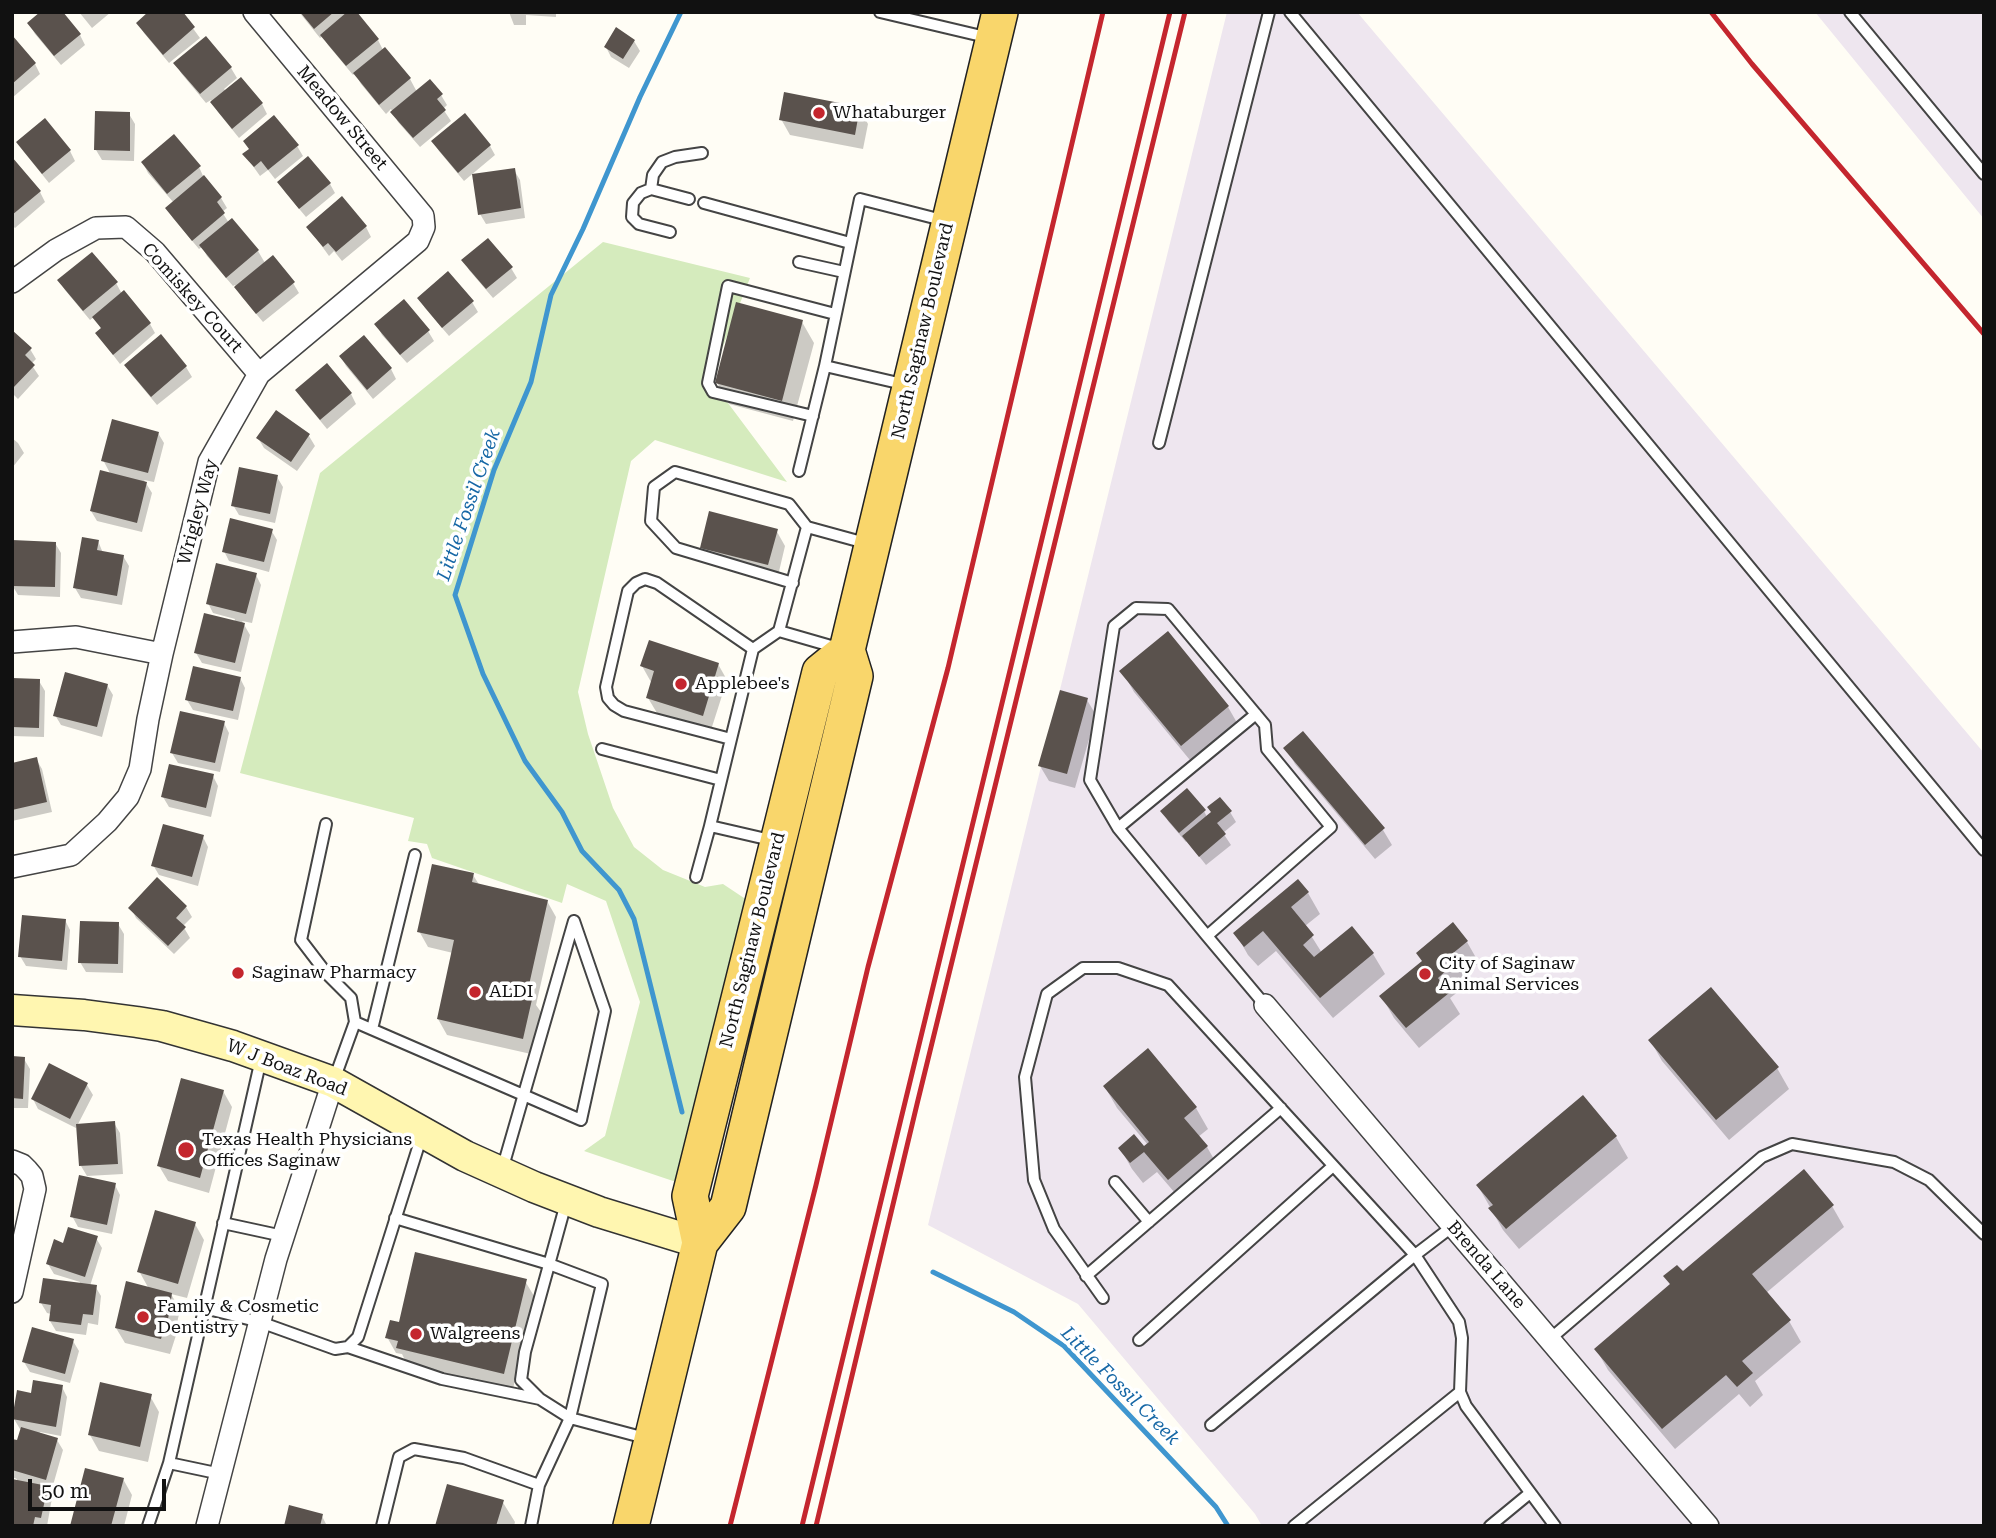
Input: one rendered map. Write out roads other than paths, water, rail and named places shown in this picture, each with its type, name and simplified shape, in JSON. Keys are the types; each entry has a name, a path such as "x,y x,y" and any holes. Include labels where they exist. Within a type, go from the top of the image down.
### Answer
{"main road":[{"name":"North Saginaw Boulevard","path":"631,1526 700,1243 728,1206 855,676 847,650 996,26"},
{"name":"North Saginaw Boulevard","path":"700,1243 690,1196 820,672 847,650"},
{"name":"W J Boaz Road","path":"12,1010 83,1015 162,1026 262,1056 333,1082 465,1156 567,1200 700,1243"}],"street":[{"name":"Meadow Street","path":"254,12 422,216 424,227"},
{"name":"Comiskey Court","path":"12,282 56,250 96,228 125,227 155,252 258,374"},
{"name":"Wrigley Way","path":"12,867 71,855 128,797 140,769 162,654 209,462 258,374 418,241 424,227"},
{"path":"12,642 76,637 162,654"},
{"name":"Brenda Lane","path":"1265,1005 1708,1526"},
{"path":"207,1526 283,1236 333,1082"},
{"path":"12,1293 34,1197 34,1182 20,1166"}],"lane":[{"path":"880,12 996,26"},
{"path":"1159,443 1269,12"},
{"path":"1290,12 1984,850"},
{"path":"1850,12 1984,174"},
{"path":"651,189 653,175 662,162 702,153"},
{"path":"670,232 639,224 632,216 633,203 641,193 651,189 689,199"},
{"path":"799,471 825,366 860,198 949,221"},
{"path":"704,204 850,243"},
{"path":"799,262 844,272"},
{"path":"813,416 713,392 708,383 727,286 835,314"},
{"path":"825,366 910,385"},
{"path":"793,583 676,548 651,521 654,488 675,472 789,504 807,527 871,545"},
{"path":"696,877 753,649 779,631 807,527"},
{"path":"731,739 624,711 608,698 606,687 628,592 636,583 645,579 657,583 753,649"},
{"path":"1207,936 1331,827 1267,749 1265,725 1168,609 1136,608 1114,626 1090,780 1118,828 1207,936 1265,1005"},
{"path":"779,631 847,650"},
{"path":"1118,828 1256,714"},
{"path":"602,749 721,780"},
{"path":"326,824 301,940 327,974 351,998 355,1023 333,1082"},
{"path":"710,826 778,842"},
{"path":"372,1030 415,855"},
{"path":"355,1023 372,1030 525,1096 581,1120 606,1011 574,921 525,1096 502,1172"},
{"path":"1103,1298 1055,1229 1034,1180 1025,1077 1047,995 1083,968 1118,968 1168,985 1415,1255 1459,1322 1462,1338 1460,1392 1466,1406 1555,1526"},
{"path":"148,1526 169,1463 262,1056"},
{"path":"1086,1276 1280,1108"},
{"path":"348,1347 358,1337 423,1133"},
{"path":"1550,1339 1762,1157 1792,1144 1894,1162 1929,1180 1984,1234"},
{"path":"1139,1340 1333,1166"},
{"path":"1115,1182 1149,1222"},
{"path":"567,1200 525,1352 521,1380 540,1399 570,1418 653,1440"},
{"path":"395,1218 549,1264 602,1284 570,1418 538,1485 530,1526"},
{"path":"223,1223 283,1236"},
{"path":"1211,1425 1452,1226"},
{"path":"204,1308 260,1322 335,1349 348,1347 442,1379 540,1399"},
{"path":"1294,1526 1460,1392"},
{"path":"382,1526 399,1457 414,1448 464,1458 538,1485"},
{"path":"169,1463 221,1474"},
{"path":"1490,1526 1530,1493"}],"waterway":[{"name":"Little Fossil Creek","path":"681,12 551,295 531,382 494,470 455,595 483,674 525,761 562,812 582,851 619,890 634,919 682,1112"},
{"name":"Little Fossil Creek","path":"933,1272 1014,1312 1064,1346 1216,1507 1228,1526"}],"railway":[{"path":"730,1526 868,967 948,668 1103,12"},
{"path":"802,1526 1170,12"},
{"path":"816,1526 1185,12"},
{"path":"1711,12 1752,64 1984,334"}],"place":[{"name":"Whataburger","path":"819,113"},
{"name":"Applebee's","path":"681,684"},
{"name":"Saginaw Pharmacy","path":"238,973"},
{"name":"City of Saginaw Animal Services","path":"1425,974"},
{"name":"ALDI","path":"475,992"},
{"name":"Texas Health Physicians Offices Saginaw","path":"186,1150"},
{"name":"Family & Cosmetic Dentistry","path":"143,1317"},
{"name":"Walgreens","path":"416,1334"}]}
